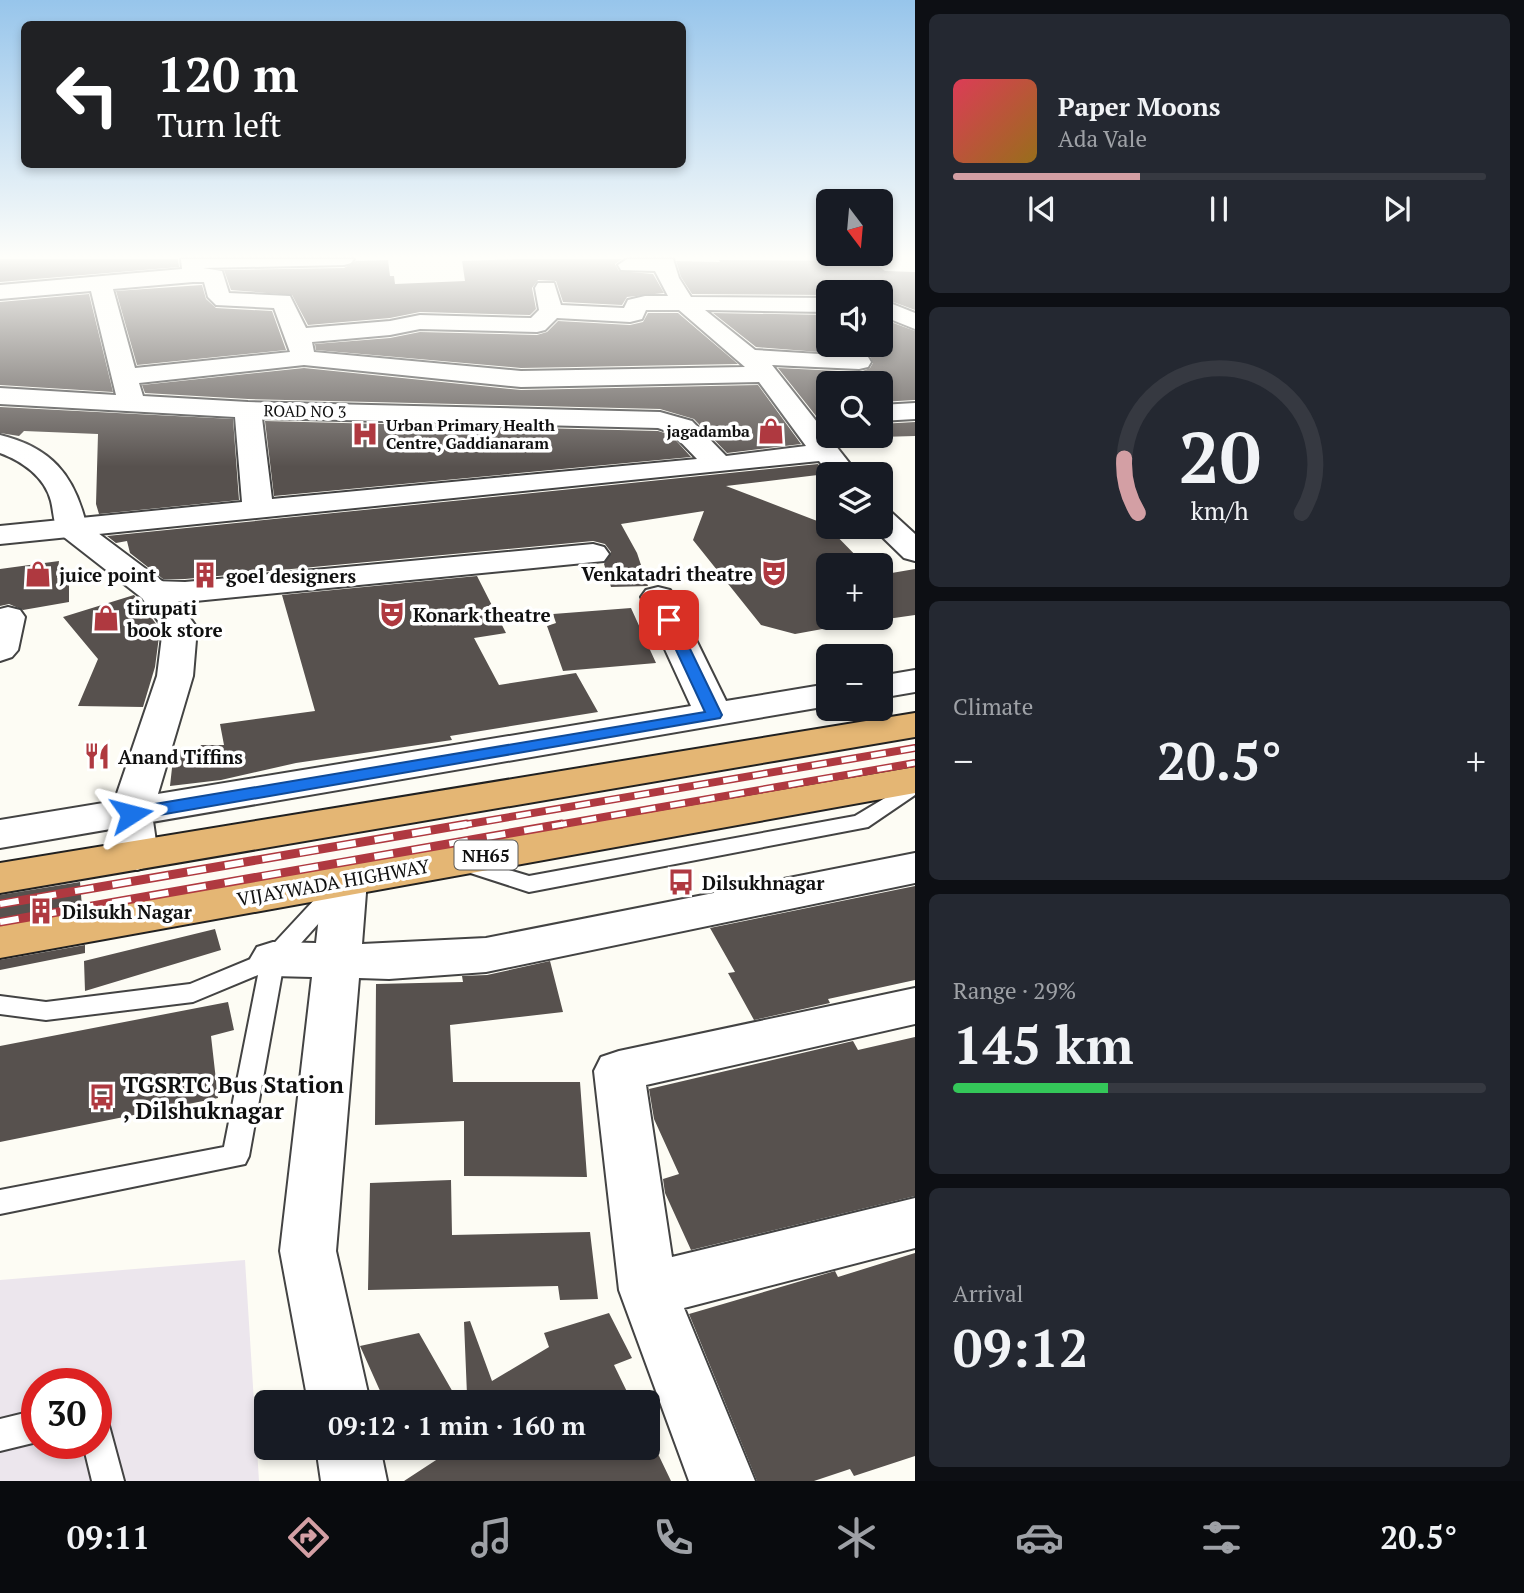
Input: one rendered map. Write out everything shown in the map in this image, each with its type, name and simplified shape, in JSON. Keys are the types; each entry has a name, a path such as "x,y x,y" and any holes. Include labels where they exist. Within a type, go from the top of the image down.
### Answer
{"highway":[{"path":"0,878 915,725"},
{"name":"VIJAYWADA HIGHWAY","path":"0,941 915,780"}],"street":[{"path":"112,328 131,405"},
{"path":"293,328 301,347"},
{"path":"124,377 224,357 301,347 384,328"},
{"path":"709,328 758,365 835,462"},
{"path":"301,347 521,379 859,362"},
{"name":"ROAD NO 3","path":"0,396 247,410 660,421 682,427 719,465"},
{"path":"247,410 258,510"},
{"path":"893,412 915,411"},
{"path":"799,418 816,417"},
{"path":"0,443 26,453 51,472 65,498 71,527 154,591 180,628 175,676 131,814 138,855"},
{"path":"0,535 719,465 816,463"},
{"path":"893,530 915,551"},
{"path":"154,591 198,591 593,554"},
{"path":"658,597 714,715"},
{"path":"0,618 8,617 0,650"},
{"path":"893,685 915,681"},
{"path":"0,834 816,697"},
{"path":"273,959 389,962 486,955 915,868"},
{"path":"337,1390 309,1251 345,880"},
{"path":"722,1481 648,1290 619,1071 915,1006"},
{"path":"648,1290 915,1223"},
{"path":"350,1460 354,1481"}],"lane":[{"path":"455,860 529,884 861,822 915,786"},
{"path":"0,1005 46,1011 193,993 273,959 345,880"},
{"path":"0,1202 236,1156 273,959"},
{"path":"0,1435 21,1430"},
{"path":"103,1459 108,1481"}],"shaded area":[{"path":"245,1260 254,1402 254,1460 258,1460 259,1481 0,1481 0,1280"}],"building":[{"path":"0,328 97,328 113,392 0,385"},
{"path":"127,328 278,328 286,350 137,365"},
{"path":"551,328 696,328 738,364 521,368 316,350 315,344 390,338 420,332 537,335"},
{"path":"732,328 816,328 816,352 756,347"},
{"path":"893,328 915,331 915,400 893,401 893,371 862,371 870,368 873,363 870,357 893,357"},
{"path":"304,368 521,390 758,385 801,444 727,453 694,419 660,409 248,399 145,393 142,385"},
{"path":"778,368 840,371 816,371 816,416"},
{"path":"0,407 233,419 239,500 99,514 96,504 98,434 24,431 19,436 0,433"},
{"path":"265,421 658,431 671,435 691,457 274,496"},
{"path":"915,422 915,436 893,437 893,423"},
{"path":"816,464 816,475 726,486 816,521 816,539 840,539 853,553 816,553 817,630 795,634 761,625 693,540 704,511 621,524 637,553 648,586 611,587 604,564 611,552 605,544 593,541 163,579 130,553 127,541 116,543 107,536"},
{"path":"59,561 57,578 69,577 69,602 23,610 9,604 0,606 0,569"},
{"path":"915,569 915,615 893,618 893,573"},
{"path":"477,576 506,633 474,638 499,685 576,673 598,712 450,736 452,740 296,763 221,780 170,786 174,750 198,750 201,745 224,745 220,724 315,711 282,595"},
{"path":"134,595 160,629 155,667 143,707 78,706 98,659 63,617"},
{"path":"631,608 656,663 563,671 547,626 556,623 553,614"},
{"path":"80,882 82,907 0,921 0,895"},
{"path":"915,886 915,980 828,999 830,1003 754,1020 728,973 735,972 710,928"},
{"path":"215,929 221,950 85,991 84,961"},
{"path":"85,945 85,953 0,970 0,960"},
{"path":"550,961 563,1012 450,1025 453,1082 580,1082 587,1177 464,1176 464,1121 375,1125 376,984 463,982 462,976 487,975"},
{"path":"228,1002 234,1030 211,1036 218,1098 0,1142 0,1046"},
{"path":"915,1037 915,1196 691,1250 665,1193 663,1179 679,1174 654,1119 649,1089 853,1041 858,1050"},
{"path":"451,1180 452,1235 590,1232 598,1299 560,1300 558,1286 368,1290 370,1183"},
{"path":"915,1253 915,1456 854,1476 850,1469 814,1481 757,1481 689,1314 835,1271 838,1277"},
{"path":"609,1313 632,1358 614,1365 626,1390 467,1390 464,1322 470,1321 492,1381 549,1347 544,1333"},
{"path":"419,1333 452,1390 380,1390 360,1346"},
{"path":"660,1458 671,1481 404,1481 436,1460"}],"railway":[{"path":"457,826 915,748"},
{"path":"552,826 915,763"},
{"path":"0,904 467,824"},
{"path":"0,922 562,824"}],"place":[{"name":"jagadamba","path":"771,431"},
{"name":"Urban Primary Health Centre, Gaddianaram","path":"365,434"},
{"name":"Venkatadri theatre","path":"774,573"},
{"name":"juice point","path":"38,574"},
{"name":"goel designers","path":"205,575"},
{"name":"Konark theatre","path":"392,614"},
{"name":"tirupati book store","path":"106,618"},
{"name":"Anand Tiffins","path":"97,756"},
{"name":"Dilsukhnagar","path":"681,882"},
{"name":"Dilsukh Nagar","path":"41,911"},
{"name":"TGSRTC Bus Station , Dilshuknagar","path":"102,1097"}],"route":[{"path":"131,814 714,715 669,620"}]}
